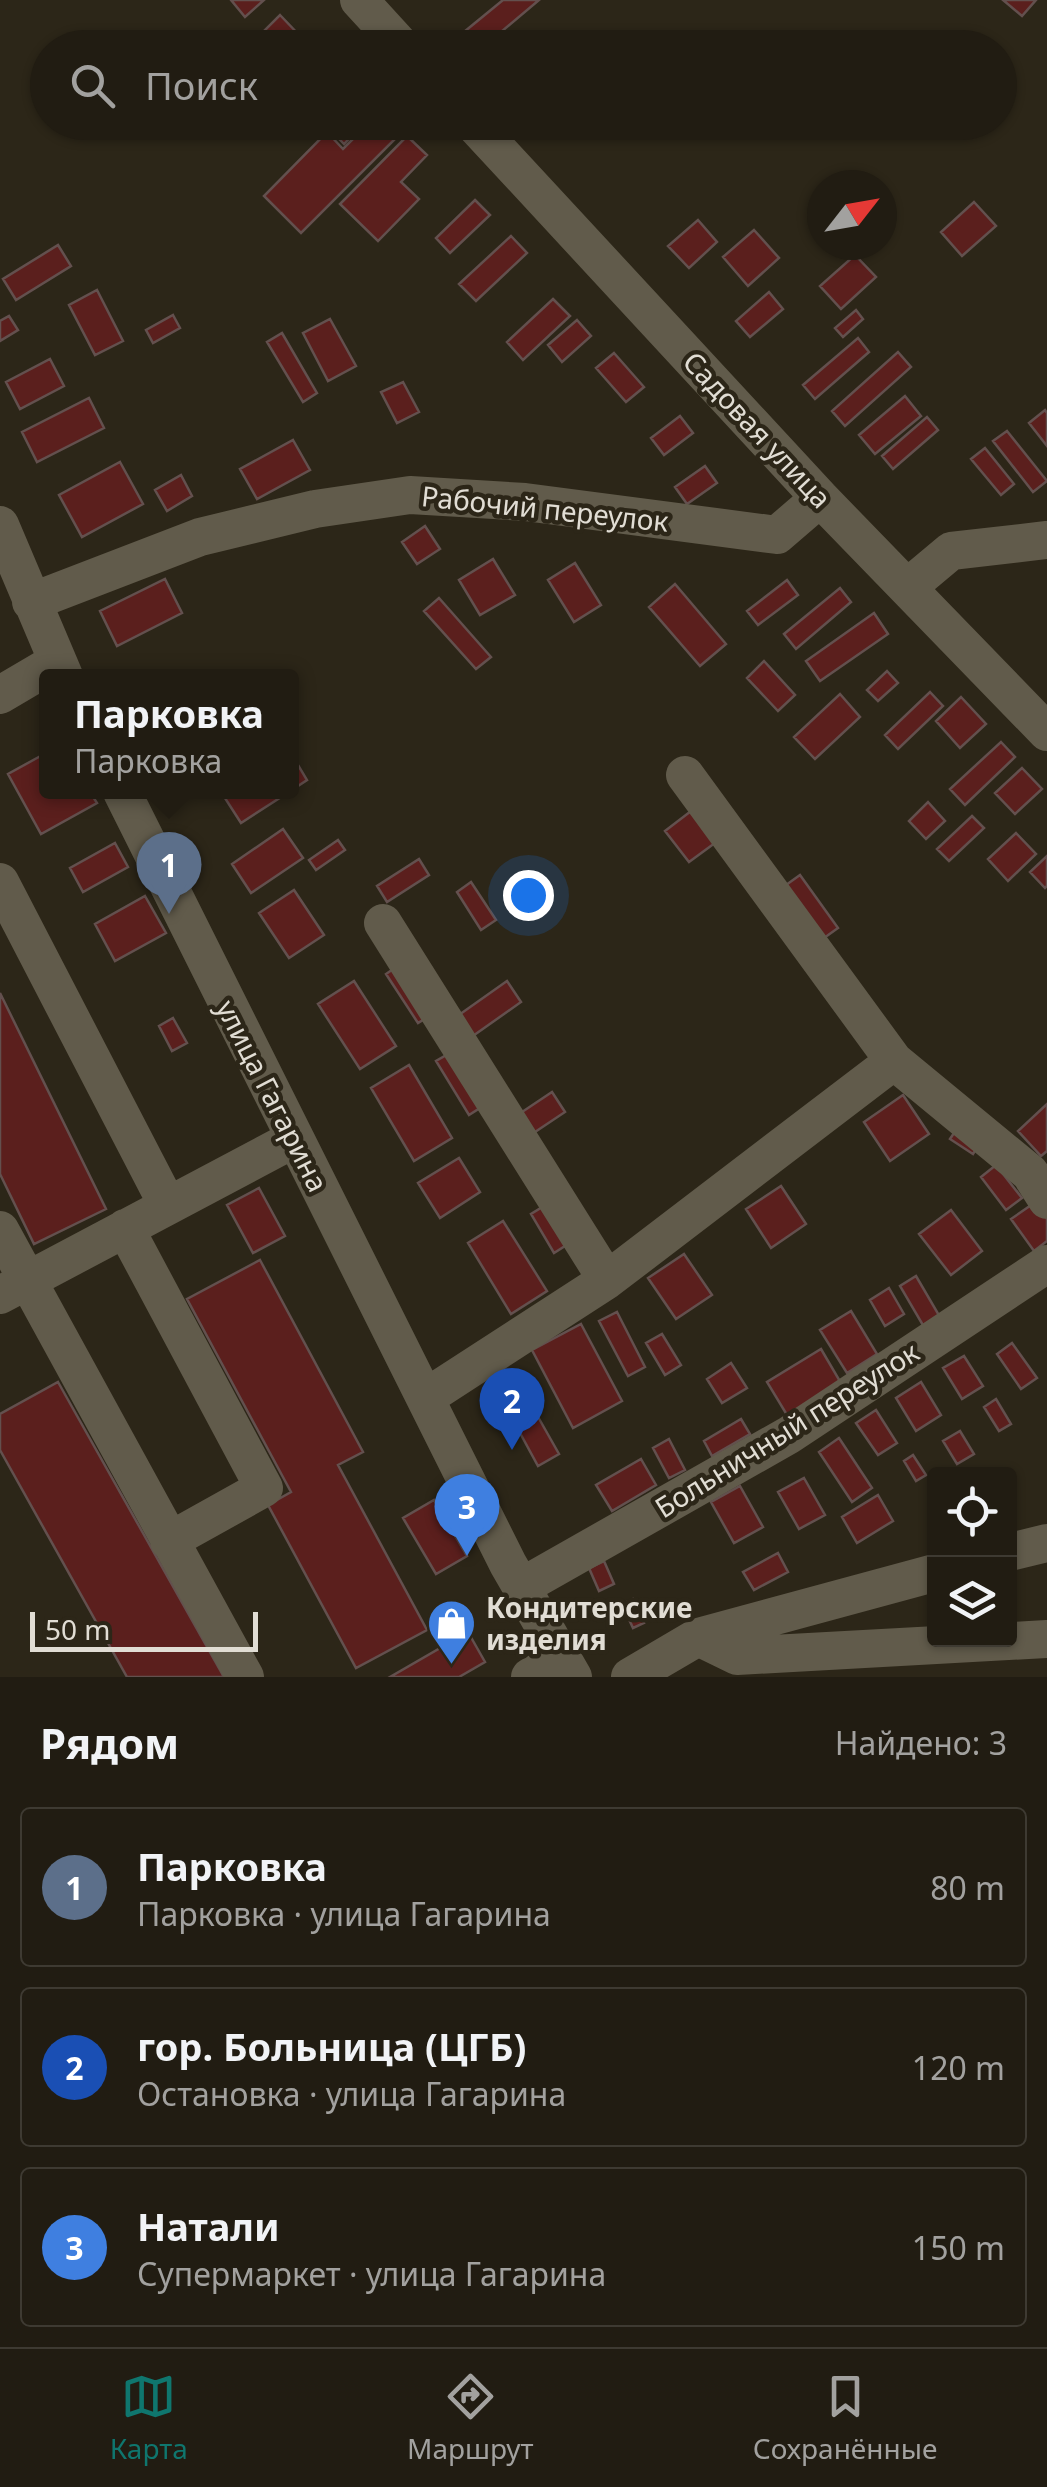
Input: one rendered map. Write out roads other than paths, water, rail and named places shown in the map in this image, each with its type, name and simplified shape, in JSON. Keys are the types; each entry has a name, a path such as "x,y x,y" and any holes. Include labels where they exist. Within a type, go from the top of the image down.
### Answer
{"street":[{"path":"359,0 386,30"},
{"name":"Садовая улица","path":"489,140 820,498 1047,732"},
{"name":"Рабочий переулок","path":"31,602 200,537 315,508 410,495 526,502 777,535 820,498"},
{"path":"0,525 60,669"},
{"path":"908,586 951,551 1047,540"},
{"path":"0,695 39,678"},
{"path":"685,775 894,1061 1030,1173 1047,1200"},
{"name":"улица Гагарина","path":"125,799 521,1587 568,1668"},
{"path":"0,882 168,1206"},
{"path":"383,923 607,1280"},
{"path":"425,1398 607,1280 894,1061"},
{"path":"14,1288 294,1139"},
{"path":"125,1228 264,1488 170,1540"},
{"path":"0,1230 14,1288 170,1540 244,1677"},
{"name":"Больничный переулок","path":"521,1587 789,1435 1047,1264"},
{"path":"1017,1550 1047,1543"},
{"path":"630,1677 698,1637 927,1574"},
{"path":"698,1637 737,1656 1047,1640"},
{"path":"530,1677 568,1668"}],"place":[{"name":"Парковка","path":"169,914"},
{"name":"гор. Больница (ЦГБ)","path":"512,1450"},
{"name":"Натали","path":"467,1556"},
{"name":"Кондитерские изделия","path":"451,1666"}]}
